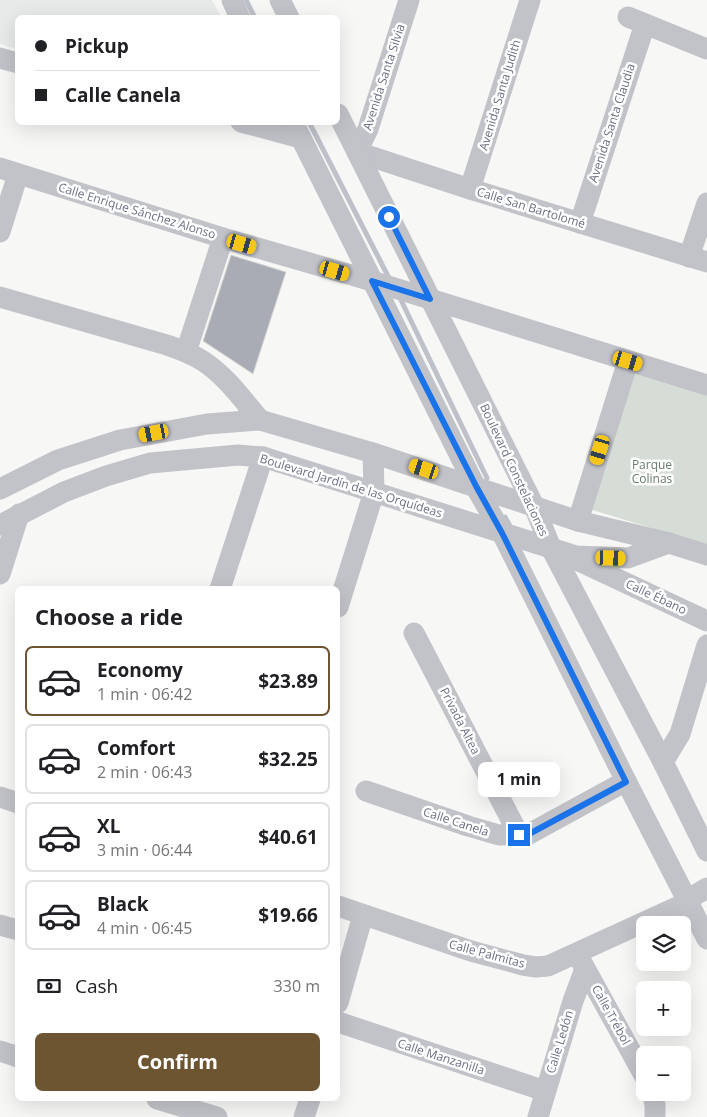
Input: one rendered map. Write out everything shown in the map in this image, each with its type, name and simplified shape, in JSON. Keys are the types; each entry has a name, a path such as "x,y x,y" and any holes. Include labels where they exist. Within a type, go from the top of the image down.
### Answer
{"street":[{"path":"232,0 239,15"},
{"name":"Avenida Santa Silvia","path":"356,152 368,129 409,0"},
{"name":"Avenida Santa Judith","path":"470,189 530,0"},
{"name":"Avenida Santa Claudia","path":"580,222 637,21 707,49"},
{"path":"0,58 15,62"},
{"name":"Boulevard Constelaciones","path":"340,118 534,506 551,548 663,762 707,851"},
{"path":"263,125 297,130 391,287 476,486 502,533 626,782 696,895 707,940"},
{"name":"Calle San Bartolomé","path":"356,152 698,260"},
{"path":"0,232 9,171"},
{"name":"Calle Enrique Sánchez Alonso","path":"9,171 707,385"},
{"path":"698,260 707,203"},
{"path":"186,352 223,238"},
{"path":"0,297 167,344 186,352 203,361 226,381 260,420"},
{"path":"578,521 628,361"},
{"path":"0,489 58,460 120,440 198,425 260,420 373,453 578,521 669,543 707,555"},
{"path":"340,601 374,492 373,453"},
{"name":"Boulevard Jardín de las Orquídeas","path":"0,525 64,492 106,476 150,463 238,455 263,457 551,548"},
{"path":"221,586 263,457"},
{"path":"0,574 19,514"},
{"path":"551,548 576,556 628,558 669,543"},
{"name":"Calle Ébano","path":"551,548 707,620"},
{"name":"Privada Altea","path":"414,633 519,835"},
{"path":"663,762 680,734 707,645"},
{"name":"Calle Canela","path":"366,791 468,826 500,835 519,835 529,834 626,782"},
{"path":"0,797 15,802"},
{"name":"Calle Palmitas","path":"340,907 471,951 536,967 581,961 696,895"},
{"path":"340,996 363,915"},
{"path":"0,924 15,929"},
{"name":"Calle Trébol","path":"581,961 636,1060"},
{"name":"Calle Ledón","path":"538,1117 573,1001 581,961"},
{"name":"Calle Manzanilla","path":"340,1023 545,1091"},
{"path":"0,1051 15,1056"},
{"path":"162,1101 217,1117"},
{"path":"304,1117 309,1101"},
{"path":"654,1101 655,1117"}],"shaded area":[{"path":"0,0 212,0 220,15 15,15 15,48 0,44"}],"green space":[{"name":"Parque Colinas","path":"625,370 707,394 707,545 586,508"}],"building":[{"path":"231,255 286,272 253,374 203,341"}],"waterway":[{"path":"246,0 254,15"},
{"path":"311,125 390,280"},
{"path":"399,296 487,478"},
{"path":"505,517 511,528"}],"route":[{"path":"389,217 430,299 372,281 476,486 502,533 626,782 529,834 519,835"}]}
